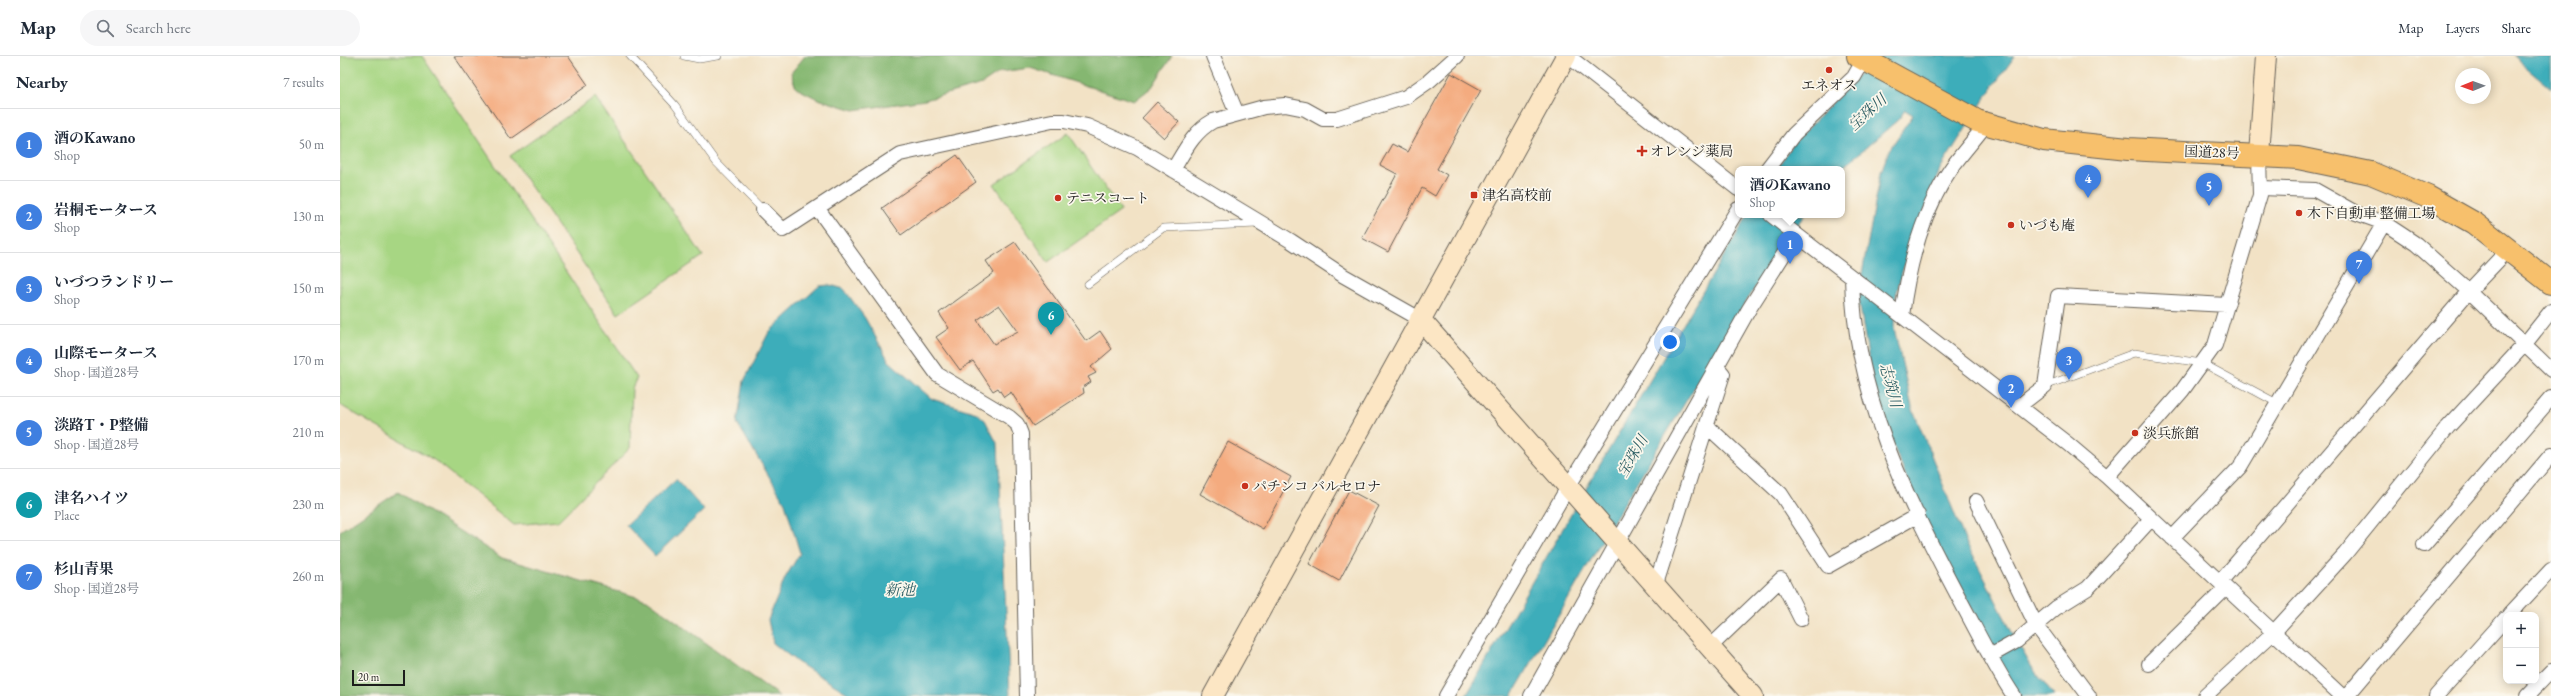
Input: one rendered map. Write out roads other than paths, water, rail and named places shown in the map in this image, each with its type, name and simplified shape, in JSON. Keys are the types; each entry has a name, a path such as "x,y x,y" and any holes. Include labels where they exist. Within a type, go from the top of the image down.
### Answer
{"highway":[{"name":"国道28号","path":"1864,58 1982,123 2063,143 2259,154 2316,160 2371,173 2428,198 2479,227 2551,283"}],"street":[{"path":"1213,56 1237,114"},
{"path":"1174,170 1191,140 1205,125 1237,114 1286,104 1305,109 1323,119 1337,119 1406,97 1429,81 1458,56"},
{"path":"1213,696 1420,319 1567,56 1735,187"},
{"path":"2107,477 2182,391 2215,345 2262,188 2259,154 2266,56"},
{"path":"1769,166 1794,134 1854,77 1864,58"},
{"path":"763,210 783,230 818,209 900,154 1052,121 1075,122 1137,148 1344,276 1420,319 1709,648 1753,696"},
{"path":"1900,314 1906,280 1925,220 1945,177 1982,123"},
{"path":"2262,188 2315,190 2356,213 2384,222 2416,244 2469,291 2551,370"},
{"path":"818,209 938,374 1009,416 1017,424 1021,434 1027,696"},
{"path":"1446,696 1735,214"},
{"path":"1775,218 1796,236 2019,406 2107,477 2223,585 2273,634 2342,696"},
{"path":"2172,538 2240,467 2384,222"},
{"path":"1531,696 1614,539 1717,367 1749,309 1796,236"},
{"path":"2149,664 2223,585 2469,291 2509,249"},
{"path":"1855,280 1859,347 1867,389 1918,515 1938,559 1990,656 2014,696"},
{"path":"2019,406 2045,386 2058,296 2227,305"},
{"path":"2205,696 2273,634 2345,554 2448,427 2524,345 2551,311"},
{"path":"1656,587 1723,374 1717,367"},
{"path":"2424,545 2551,398"},
{"path":"1707,426 1782,494 1828,566 1918,515"},
{"path":"2347,696 2551,455"},
{"path":"1976,501 2036,625 2089,696"},
{"path":"1990,656 2017,641 2056,608 2088,588 2152,519"},
{"path":"2512,612 2551,570"},
{"path":"1709,648 1781,580 1800,619"},
{"path":"2436,696 2503,621"},
{"path":"2527,696 2551,671"}],"lane":[{"path":"630,56 675,105 716,162 763,210"},
{"path":"684,56 699,59 718,56"},
{"path":"1088,284 1163,228 1262,224"},
{"path":"2045,386 2134,353 2202,363 2277,403"}],"water":[{"name":"志筑川","path":"1876,56 2015,56 1987,95 1940,169 1902,272 1895,300 1894,328 1912,407 1965,540 2015,638 2033,669 2054,696 2020,696 2015,689 1919,509 1876,403 1858,295 1881,172 1889,150 1913,115 1905,110 1899,119 1844,166 1778,166 1793,144"},
{"path":"2513,56 2551,56 2551,88"},
{"name":"宝珠川","path":"1746,218 1802,218 1784,240 1617,515 1512,696 1466,696 1595,473"},
{"name":"新池","path":"830,285 844,289 865,318 889,361 932,399 977,413 985,420 998,445 1010,696 852,696 797,662 773,643 768,620 785,578 800,553 785,503 737,423 744,381 769,332 819,286"},
{"path":"676,479 704,510 655,556 626,525"}],"place":[{"name":"エネオス","path":"1829,70"},
{"name":"オレンジ薬局","path":"1642,151"},
{"name":"津名高校前","path":"1474,195"},
{"name":"テニスコート","path":"1058,198"},
{"name":"山際モータース","path":"2088,198"},
{"name":"淡路T・P整備","path":"2209,206"},
{"name":"木下自動車 整備工場","path":"2299,213"},
{"name":"いづも庵","path":"2011,225"},
{"name":"酒のKawano","path":"1790,264"},
{"name":"杉山青果","path":"2359,284"},
{"name":"津名ハイツ","path":"1051,335"},
{"name":"いづつランドリー","path":"2069,380"},
{"name":"岩桐モータース","path":"2011,408"},
{"name":"淡兵旅館","path":"2135,433"},
{"name":"パチンコ バルセロナ","path":"1245,486"}]}
